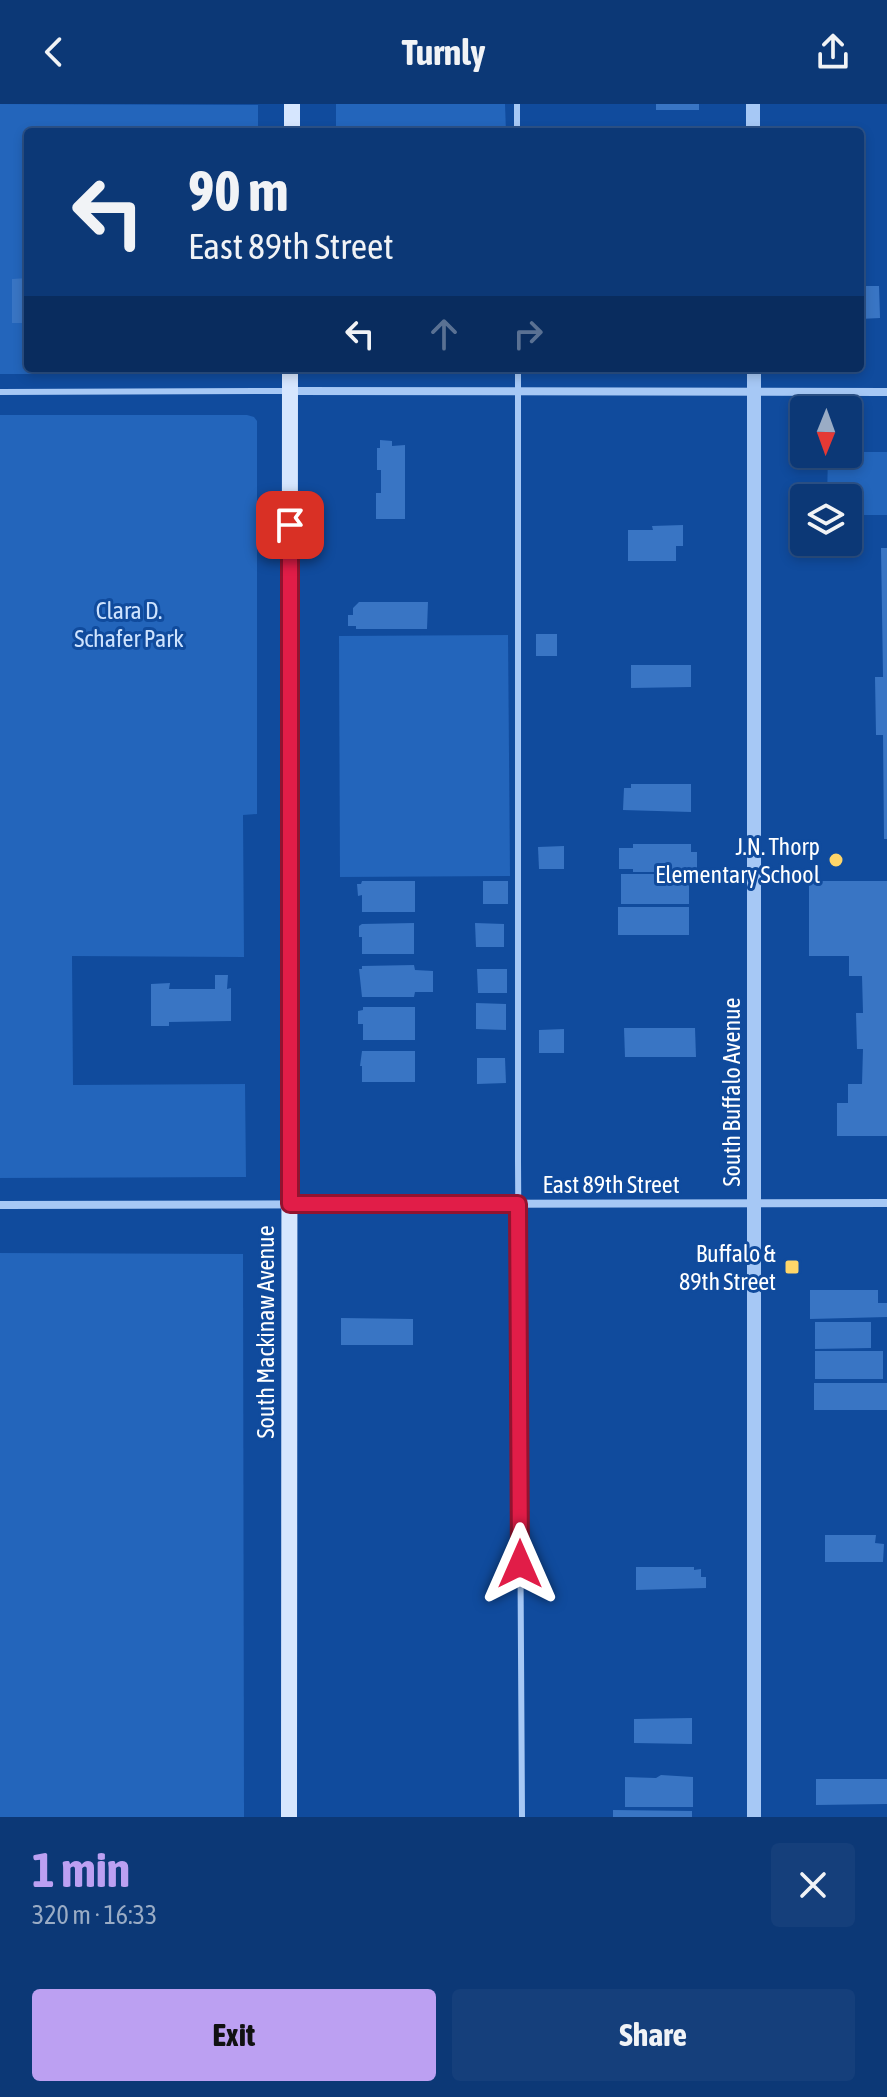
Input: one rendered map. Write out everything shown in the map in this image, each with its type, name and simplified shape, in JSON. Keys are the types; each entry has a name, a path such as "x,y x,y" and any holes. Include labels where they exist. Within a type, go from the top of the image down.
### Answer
{"main road":[{"path":"292,104 292,128"},
{"name":"South Mackinaw Avenue","path":"289,1817 290,372"}],"street":[{"path":"753,104 753,128"},
{"name":"South Buffalo Avenue","path":"754,372 754,1817"},
{"path":"290,391 887,392"},
{"name":"East 89th Street","path":"0,1205 887,1203"}],"lane":[{"path":"517,104 517,128"},
{"path":"518,372 522,1817"},
{"path":"0,392 290,391"}],"green space":[{"path":"0,104 258,105 258,128 24,128 24,372 250,372 0,374"},
{"path":"336,104 505,104 506,128 336,128"},
{"name":"Clara D. Schafer Park","path":"0,415 247,415 257,421 257,814 243,815 244,957 72,956 73,1085 245,1084 246,1177 0,1178"},
{"path":"862,452 887,452 887,515 862,515 862,484 827,484 828,468 862,468"},
{"path":"508,635 510,876 340,877 339,636"},
{"path":"0,1253 243,1254 244,1817 0,1817"}],"building":[{"path":"656,104 699,104 699,110 656,110"},
{"path":"24,278 24,323 12,323 12,279"},
{"path":"864,286 879,286 880,318 864,319"},
{"path":"380,440 392,441 392,446 405,445 405,519 376,519 376,493 381,493 381,470 377,470"},
{"path":"683,525 683,546 676,546 676,561 628,561 628,530"},
{"path":"881,548 887,548 887,839 884,839 883,735 876,735 875,677 883,677"},
{"path":"359,602 428,602 427,629 356,629 356,626 348,626 348,615 353,615 353,608"},
{"path":"536,634 557,634 557,656 536,656"},
{"path":"631,665 691,665 691,687 631,688"},
{"path":"631,784 691,784 691,812 623,810 624,788 631,788"},
{"path":"633,844 691,844 691,852 697,852 697,872 633,872 633,869 619,869 619,848 633,848"},
{"path":"564,846 564,869 539,869 538,847"},
{"path":"621,874 689,874 689,904 621,904"},
{"path":"362,881 415,881 415,912 362,912 362,895 358,896 357,884"},
{"path":"483,881 508,881 508,904 483,904"},
{"path":"809,881 887,881 887,1136 837,1136 837,1103 848,1103 848,1084 862,1084 863,1049 857,1049 856,1013 863,1013 862,976 849,976 849,956 809,956"},
{"path":"618,907 689,907 689,935 618,935"},
{"path":"414,923 414,954 362,954 359,926 362,924"},
{"path":"475,923 504,924 504,947 476,947"},
{"path":"414,965 415,970 433,971 433,992 415,992 414,997 362,997 359,969 362,966"},
{"path":"477,969 507,969 507,993 478,993"},
{"path":"215,975 228,975 231,1021 169,1022 169,1026 151,1026 151,984 170,983 169,989 215,989"},
{"path":"476,1003 506,1004 506,1030 476,1029"},
{"path":"363,1007 415,1007 415,1040 363,1040 363,1024 358,1024 358,1011"},
{"path":"624,1028 695,1028 696,1057 625,1057"},
{"path":"564,1029 564,1053 539,1053 539,1030"},
{"path":"362,1051 415,1051 415,1082 362,1082"},
{"path":"477,1058 505,1058 506,1083 477,1084"},
{"path":"810,1290 878,1290 878,1303 887,1303 887,1317 810,1319"},
{"path":"341,1318 413,1319 413,1345 341,1345"},
{"path":"815,1322 871,1322 871,1348 815,1349"},
{"path":"815,1351 883,1351 883,1379 815,1379"},
{"path":"814,1383 887,1383 887,1410 814,1410"},
{"path":"825,1535 876,1535 875,1543 884,1544 883,1562 825,1562"},
{"path":"636,1567 701,1569 701,1577 706,1577 706,1588 636,1590"},
{"path":"692,1718 692,1744 634,1743 634,1719"},
{"path":"661,1775 693,1777 693,1807 625,1807 625,1777 656,1778"},
{"path":"816,1779 887,1779 887,1804 816,1805"},
{"path":"613,1810 692,1811 692,1817 613,1817"}],"place":[{"name":"J.N. Thorp Elementary School","path":"836,860"},
{"name":"Buffalo & 89th Street","path":"792,1267"}],"route":[{"path":"290,525 290,1204 518,1204 520,1564"}]}
